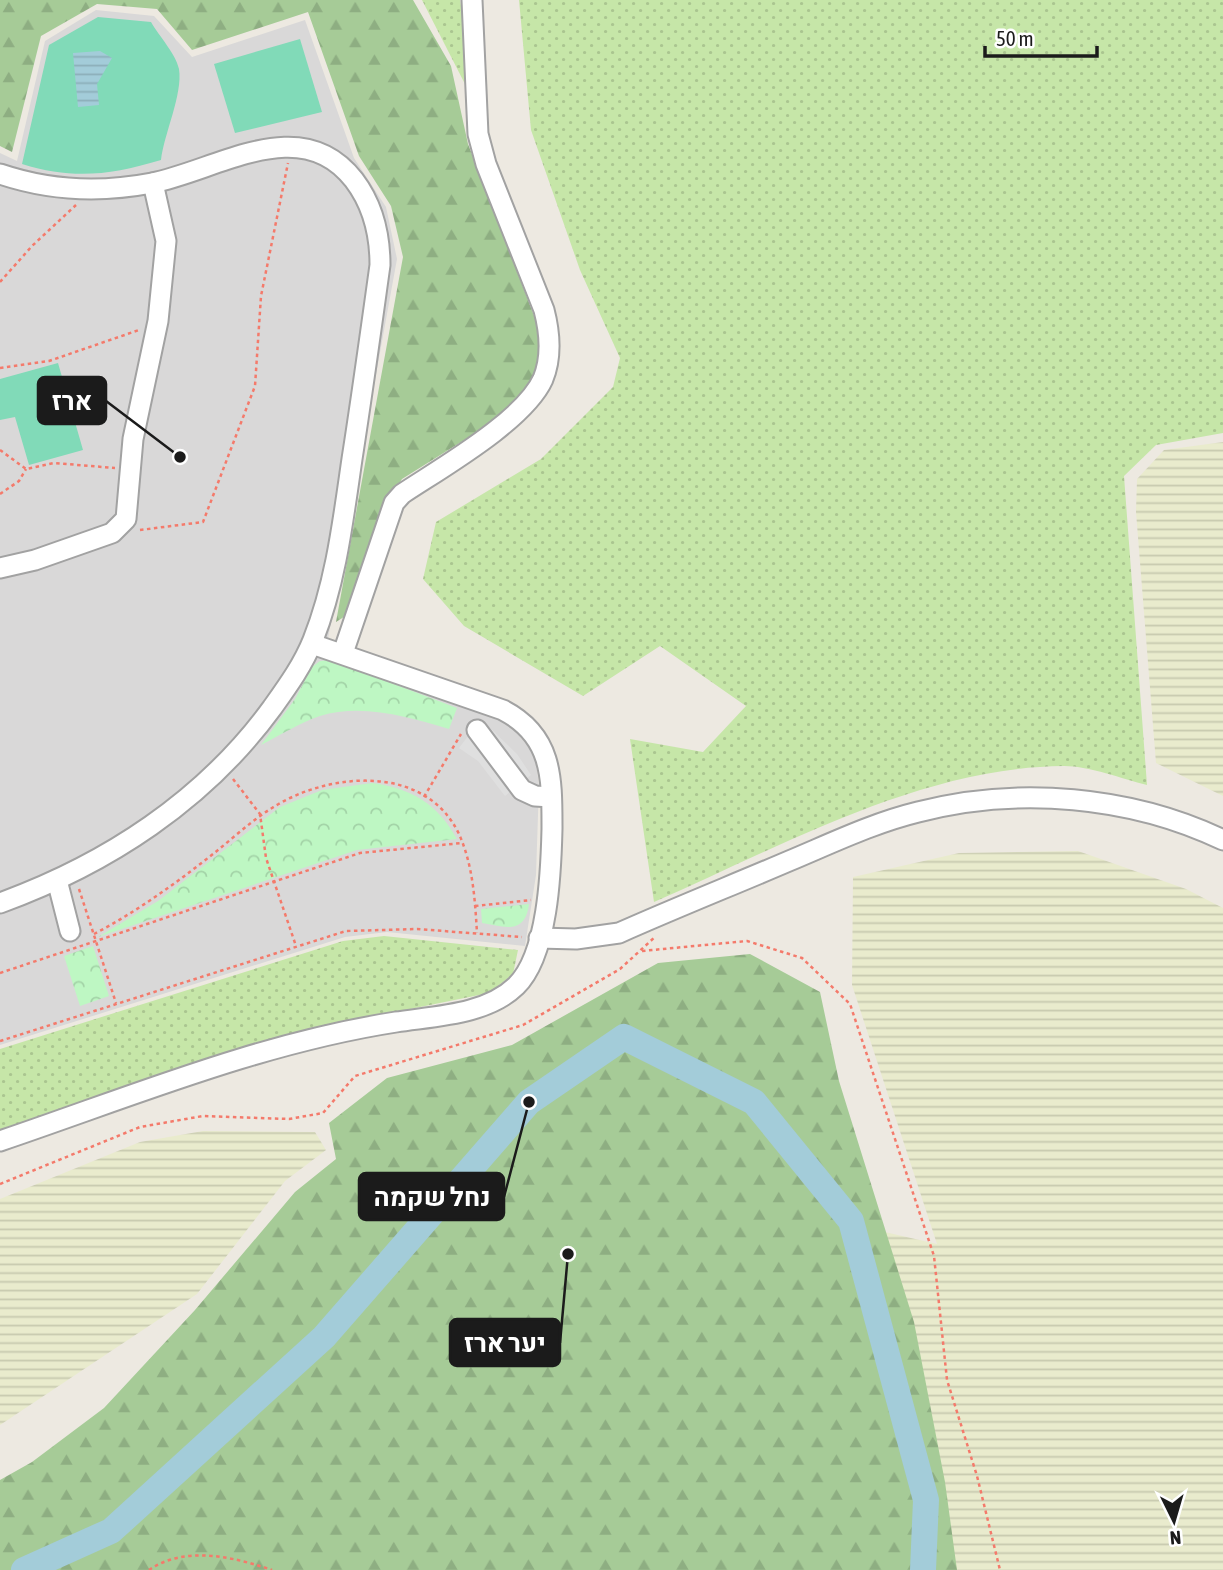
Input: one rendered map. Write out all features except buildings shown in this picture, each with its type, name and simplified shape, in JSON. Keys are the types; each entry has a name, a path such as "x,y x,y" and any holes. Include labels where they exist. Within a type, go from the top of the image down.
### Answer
{"street":[{"path":"343,653 394,503 402,494 511,416 542,382 547,366 548,328 544,310 486,164 478,134 472,0"},
{"path":"0,174 54,188 99,189 153,183 253,151 305,147 325,154 345,168 370,208 380,246 380,265 339,551 312,643 263,720 198,789 141,832 65,876 0,903"},
{"path":"0,568 35,560 111,533 126,519 133,439 158,321 166,242 153,183"},
{"path":"0,1141 304,1039 477,1007 506,993 532,966 545,898 551,843 551,797 546,757 532,732 521,720 484,703 312,643"},
{"path":"470,730 522,790 535,796 551,797"},
{"path":"539,938 576,939 619,933 877,824 952,805 1019,799 1093,803 1162,815 1223,840"},
{"path":"65,876 70,931"}],"path":[{"path":"111,533 203,522 255,386 261,296 291,146"},
{"path":"0,282 65,214 99,189"},
{"path":"0,368 49,361 158,321"},
{"path":"0,450 26,469"},
{"path":"0,494 19,481 26,469 54,463 130,469"},
{"path":"424,797 470,730"},
{"path":"223,765 261,816 264,849 296,946"},
{"path":"94,934 158,896 261,816 286,800 328,783 388,781 424,797 450,819 462,843 470,869 477,933"},
{"path":"0,973 360,853 462,843"},
{"path":"65,876 94,934 116,1004"},
{"path":"475,906 545,898"},
{"path":"0,1041 346,932 370,929 539,938"},
{"path":"0,1184 140,1127 204,1116 289,1119 323,1113 355,1076 523,1025 620,969 642,951 660,931"},
{"path":"642,951 747,941 802,958 850,1004 934,1256 947,1380 977,1476 1000,1570"},
{"path":"149,1570 192,1555 241,1560 272,1570"}],"shaded area":[{"path":"96,10 154,16 192,57 305,20 354,158 386,207 397,259 325,655 508,722 535,755 539,785 536,875 525,946 387,932 345,937 0,1045 0,153 17,161 45,41"},
{"path":"481,719 517,754 531,775 505,796 478,761 459,748"}],"green space":[{"path":"0,0 413,0 451,66 468,144 543,339 542,366 524,394 501,417 402,479 384,507 350,613 336,622 403,257 391,206 359,156 308,12 192,50 157,9 97,4 41,36 12,152 0,146"},
{"path":"422,0 460,0 466,35 466,86"},
{"path":"519,0 1223,0 1223,433 1156,445 1124,476 1147,785 1095,770 1064,766 1011,770 958,780 853,813 654,902 630,739 703,752 746,706 660,646 583,696 464,626 423,579 436,522 541,459 613,387 620,358 580,270 531,130"},
{"path":"98,17 151,22 177,63 178,90 161,160 92,174 58,172 22,164 49,45"},
{"path":"300,39 322,112 235,133 214,64"},
{"path":"58,363 83,450 29,465 15,417 0,420 0,379"},
{"path":"1223,442 1223,796 1156,763 1136,512 1137,479 1164,450"},
{"path":"331,660 457,708 449,729 385,713 336,712 320,716 261,745 295,699 312,667 320,661"},
{"path":"372,783 399,789 422,800 441,816 457,839 357,850 98,937 158,901 280,807 322,790"},
{"path":"1078,851 1186,889 1223,908 1223,1570 155,1570 589,1164 937,1244 852,985 853,877 959,853"},
{"path":"529,904 527,914 518,925 506,927 482,923 481,909"},
{"path":"384,936 518,950 513,974 489,993 307,1030 0,1133 0,1049 343,941"},
{"path":"93,946 109,996 80,1006 64,956"},
{"path":"750,954 820,992 839,1081 914,1322 945,1482 957,1570 0,1570 0,1480 32,1462 104,1408 195,1310 295,1192 336,1159 329,1123 387,1078 512,1045 658,963"},
{"path":"203,1131 315,1132 326,1150 285,1181 197,1294 0,1425 0,1199 140,1142"}],"water":[{"path":"100,51 112,58 97,84 99,105 78,107 73,53"}],"waterway":[{"path":"24,1570 111,1531 324,1337 529,1102 624,1037 754,1102 851,1221 926,1500 923,1570"}],"place":[{"name":"ארז","path":"180,457"},
{"name":"נחל שקמה","path":"529,1102"},
{"name":"יער ארז","path":"568,1254"}]}
